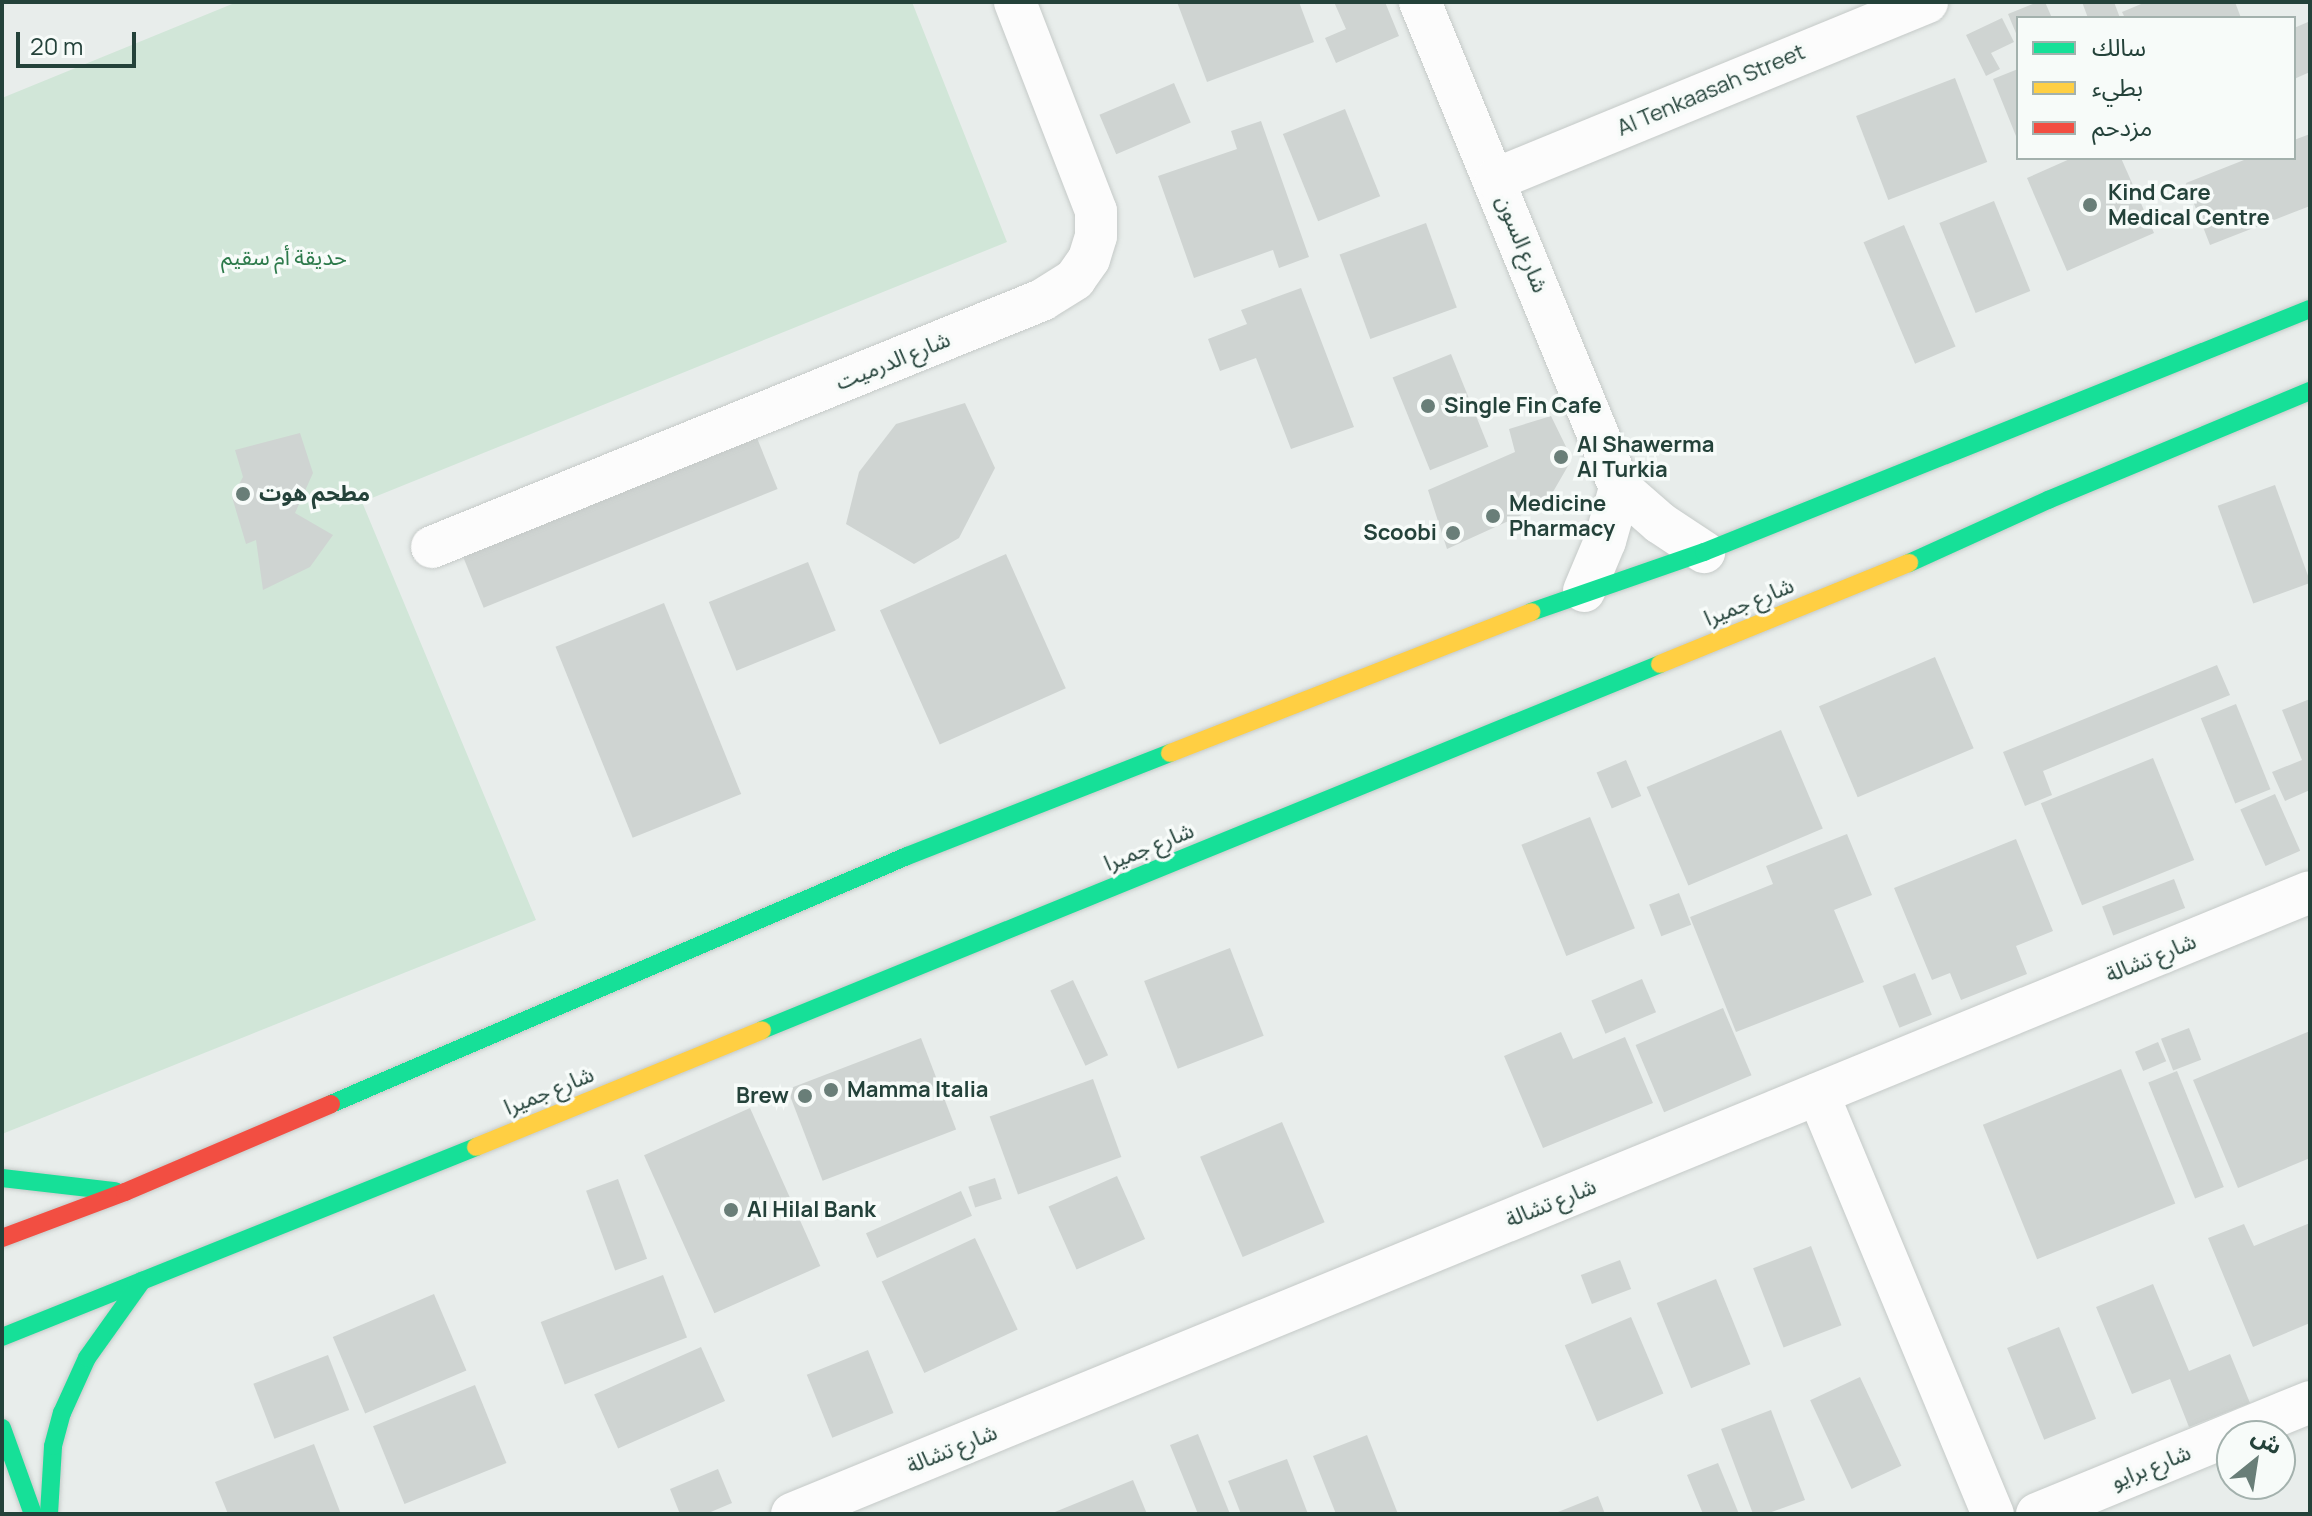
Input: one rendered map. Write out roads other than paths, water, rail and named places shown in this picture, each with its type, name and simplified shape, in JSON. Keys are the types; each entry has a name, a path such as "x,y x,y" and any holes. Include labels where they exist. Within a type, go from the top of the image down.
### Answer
{"main road":[{"path":"2,1238 125,1192 907,856 1584,591 1704,552 2310,309"},
{"name":"شارع جميرا","path":"2,1337 1925,556 2048,500 2310,391"},
{"path":"2,1178 125,1192"},
{"path":"49,1514 53,1446 62,1413 87,1358 142,1281"},
{"path":"2,1428 33,1514"}],"street":[{"name":"شارع الدرميت","path":"432,547 1042,300 1075,279 1089,259 1096,236 1096,211 1015,2"},
{"name":"شارع السون","path":"1420,2 1496,179 1620,488 1660,523 1704,552"},
{"name":"Al Tenkaasah Street","path":"1496,179 1849,16 1927,2"},
{"path":"1584,591 1605,541 1620,488"},
{"name":"شارع تشالة","path":"792,1514 2310,892"},
{"path":"1818,1094 1993,1514"},
{"name":"شارع برايو","path":"2037,1514 2310,1402"}],"place":[{"name":"Kind Care Medical Centre","path":"2090,205"},
{"name":"Single Fin Cafe","path":"1428,406"},
{"name":"Al Shawerma Al Turkia","path":"1561,457"},
{"name":"مطحم هوت","path":"243,494"},
{"name":"Medicine Pharmacy","path":"1493,516"},
{"name":"Scoobi","path":"1453,533"},
{"name":"Mamma Italia","path":"831,1090"},
{"name":"Brew","path":"805,1096"},
{"name":"Al Hilal Bank","path":"731,1210"}],"park label":[{"name":"حديقة أم سقيم","path":"284,258"}]}
